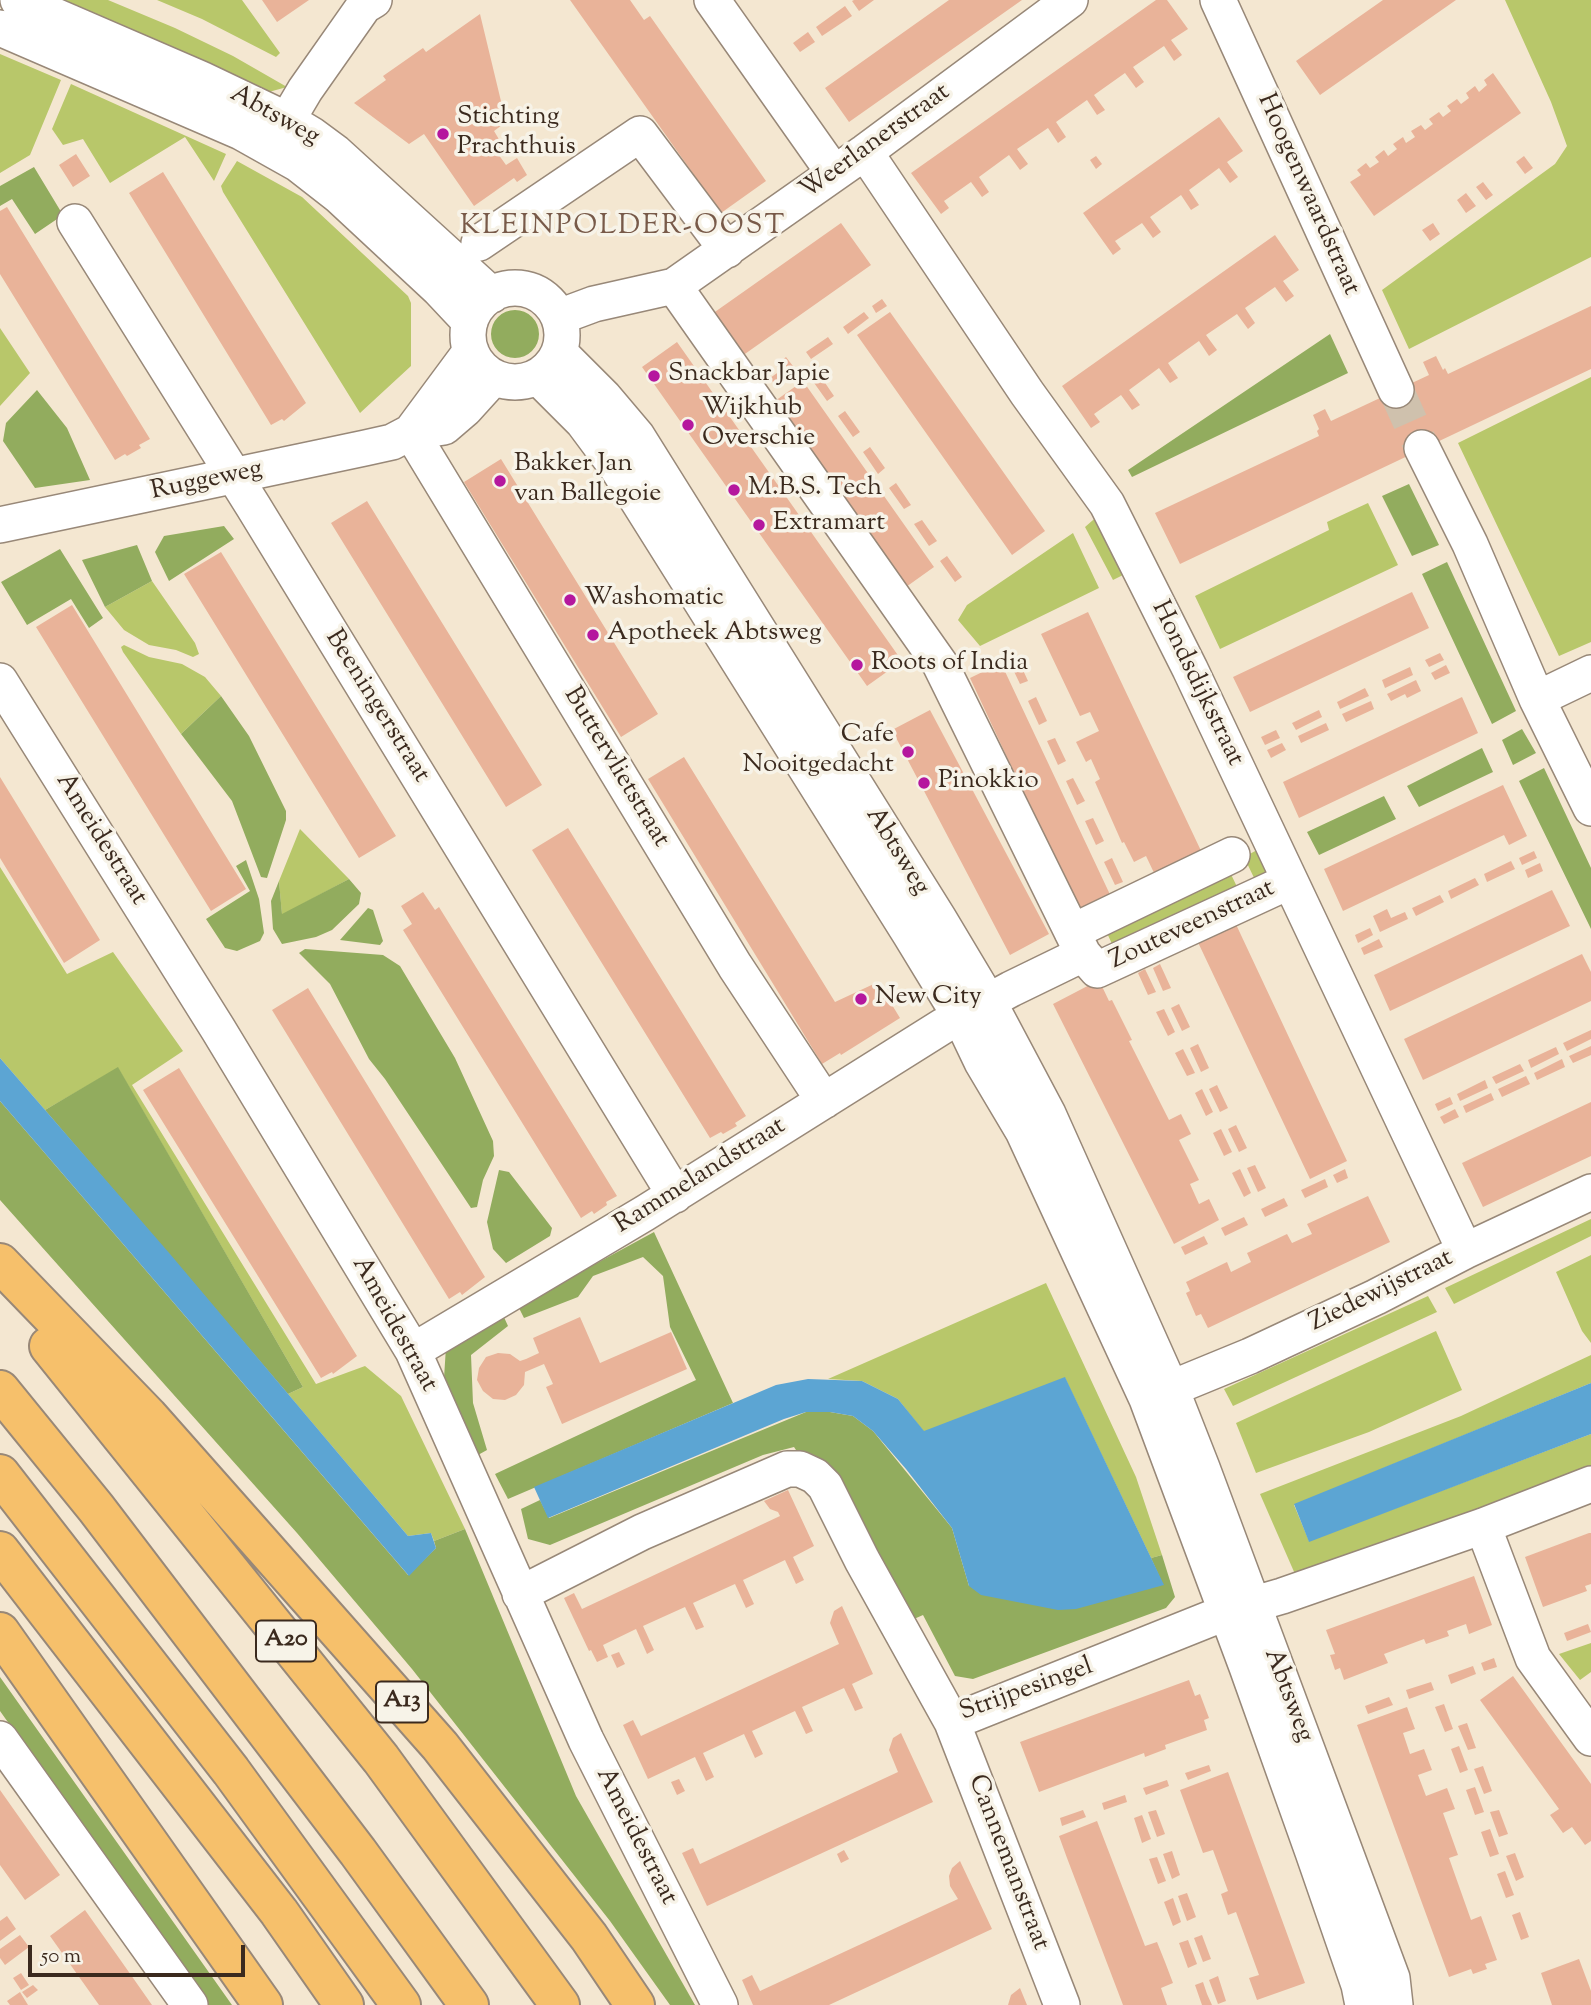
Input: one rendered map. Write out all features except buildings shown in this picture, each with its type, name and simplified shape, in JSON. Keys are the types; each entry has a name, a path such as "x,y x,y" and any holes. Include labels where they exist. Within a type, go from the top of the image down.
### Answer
{"highway":[{"name":"A13","path":"0,1263 148,1416 440,1746 589,1937 635,2005"},
{"name":"A20","path":"0,1287 124,1437 381,1759 560,2005"},
{"path":"0,1390 96,1508 358,1852 470,2005"},
{"path":"0,1474 231,1771 401,2005"},
{"path":"0,1551 279,1912 344,2005"},
{"path":"0,1633 263,2005"}],"street":[{"name":"Abtsweg","path":"18,0 201,79 279,134 319,178 439,289 471,337"},
{"path":"712,0 834,173"},
{"name":"Weerlanerstraat","path":"559,317 594,304 674,286 865,152 1070,0"},
{"name":"Hoogenwaardstraat","path":"1218,0 1396,390"},
{"path":"279,134 304,90 366,2"},
{"name":"Abtsweg","path":"0,28 75,59 335,152 492,295"},
{"path":"479,243 640,134 727,250"},
{"name":"Hondsdijkstraat","path":"865,152 1027,393 1107,504 1195,681 1465,1251"},
{"name":"Beeningerstraat","path":"75,222 675,1195"},
{"path":"674,286 940,664 1078,943 1232,855"},
{"path":"411,432 471,337 478,306 492,295 514,288 530,291 550,303 559,317 562,334 548,365 516,382 494,377 480,366 471,337"},
{"name":"Abtsweg","path":"548,365 604,397 637,436 974,1009 1048,1114 1159,1394 1239,1609 1392,1978 1395,2005"},
{"name":"Ruggeweg","path":"0,525 392,442 411,432 444,426 465,409 494,377"},
{"name":"Buttervlietstraat","path":"411,432 735,966 824,1101"},
{"path":"1422,448 1470,544 1538,699 1591,808"},
{"path":"1538,699 1591,673"},
{"name":"Ameidestraat","path":"0,681 218,1029 413,1351 586,1740 720,2005"},
{"name":"Zouteveenstraat","path":"974,1009 1078,943 1097,970 1290,881"},
{"name":"Rammelandstraat","path":"413,1351 675,1195 974,1009"},
{"name":"Ziedewijstraat","path":"1159,1394 1376,1297 1465,1251 1591,1192"},
{"name":"Strijpesingel","path":"520,1594 642,1532 787,1469 800,1469 815,1476 825,1486 862,1560 952,1722 1239,1609 1483,1526 1591,1484"},
{"path":"1483,1526 1533,1658 1591,1738"},
{"name":"Abtsweg","path":"1239,1609 1313,1852 1359,1985 1363,2005"},
{"name":"Cannemanstraat","path":"952,1722 1062,2005"},
{"path":"0,1739 190,2005"}],"green space":[{"path":"44,0 108,0 233,56 287,87 265,93"},
{"path":"157,0 242,0 280,53 276,57 202,19"},
{"path":"1505,0 1591,0 1591,257 1409,349 1382,290 1555,164 1567,146 1551,102"},
{"path":"0,54 61,80 30,155 0,173"},
{"path":"71,84 226,154 214,181 185,137 110,183 83,139 63,145 52,129"},
{"path":"237,161 302,197 408,296 411,303 411,366 360,413 223,192 221,186"},
{"path":"34,167 63,215 35,234 12,199 0,206 0,186"},
{"path":"515,310 532,317 539,334 532,351 515,358 498,351 491,334 498,317"},
{"path":"0,328 30,373 0,406"},
{"path":"1330,334 1348,373 1132,477 1128,470"},
{"path":"1591,377 1591,642 1559,656 1458,443"},
{"path":"37,390 67,428 90,480 35,488 3,441 6,423"},
{"path":"1409,484 1439,545 1412,556 1382,496"},
{"path":"1368,503 1398,565 1220,649 1195,596 1329,530 1327,522"},
{"path":"1100,514 1129,572 1113,580 1085,527"},
{"path":"224,526 234,539 169,581 155,552 164,536"},
{"path":"1073,533 1099,588 980,646 958,620 967,605"},
{"path":"137,545 152,581 105,607 82,560"},
{"path":"60,549 103,618 89,628 71,599 27,625 1,582"},
{"path":"1447,562 1516,711 1492,724 1422,574"},
{"path":"152,581 195,643 199,654 193,657 176,650 149,645 124,630 105,607"},
{"path":"124,645 149,657 182,664 205,677 221,696 181,734 123,652 121,647"},
{"path":"221,696 249,736 286,811 286,820 267,878 261,877 232,801 181,734"},
{"path":"1522,729 1536,753 1513,765 1502,740"},
{"path":"1482,748 1493,772 1419,807 1407,786"},
{"path":"1544,768 1591,868 1591,929 1519,781"},
{"path":"1384,796 1396,819 1319,855 1307,832"},
{"path":"300,829 349,879 282,915 279,881"},
{"path":"1259,849 1272,877 1257,884 1244,857"},
{"path":"246,860 259,899 264,933 260,941 237,951 225,948 206,919 250,891 236,866"},
{"path":"1226,864 1240,893 1116,953 1103,924"},
{"path":"0,867 67,974 113,952 183,1051 132,1085 316,1384 365,1366 401,1396 465,1529 434,1541 431,1533 408,1536 288,1394 303,1387 118,1068 45,1110 0,1058"},
{"path":"349,879 361,893 359,904 332,930 316,937 282,944 273,929 271,901 279,881 282,914"},
{"path":"368,908 373,910 383,941 380,945 340,940"},
{"path":"305,949 383,955 400,966 455,1058 493,1141 494,1156 483,1180 477,1207 471,1208 369,1059 330,984 299,953"},
{"path":"118,1067 303,1387 288,1394 45,1110"},
{"path":"0,1101 408,1575 436,1548 434,1541 465,1529 576,1796 695,2005 670,2005 610,1921 412,1669 297,1533 0,1200"},
{"path":"499,1170 509,1172 552,1228 550,1236 506,1263 493,1249 487,1222"},
{"path":"1591,1219 1591,1236 1454,1304 1445,1288"},
{"path":"654,1232 733,1403 508,1499 495,1474 696,1380 670,1327 663,1276 643,1257 593,1276 578,1297 524,1318 518,1306"},
{"path":"1591,1255 1591,1343 1582,1331 1556,1272"},
{"path":"1046,1283 1136,1477 1162,1555 1151,1558 1065,1378 924,1432 898,1399 862,1381 828,1379"},
{"path":"1428,1296 1437,1312 1233,1406 1224,1389"},
{"path":"503,1315 508,1326 471,1355 473,1403 487,1450 478,1455 444,1378 446,1347"},
{"path":"1436,1331 1462,1390 1369,1432 1256,1473 1236,1423"},
{"path":"1591,1355 1591,1383 1294,1505 1309,1541 1591,1434 1591,1471 1295,1574 1260,1494 1461,1416"},
{"path":"806,1412 853,1416 873,1431 952,1528 969,1586 1163,1585 1151,1558 1162,1555 1175,1597 1166,1608 973,1679 955,1676 923,1615 914,1619 830,1468 814,1455 798,1453 794,1447 763,1455 550,1545 528,1539 521,1509 540,1500 549,1518"},
{"path":"1591,1643 1591,1672 1580,1680 1559,1654"},
{"path":"0,1677 232,2005 209,2005 0,1711"}],"water":[{"path":"0,1058 408,1536 431,1533 436,1548 409,1576 0,1101"},
{"path":"1065,1377 1164,1585 1076,1609 1058,1610 981,1595 969,1586 952,1528 906,1469 873,1431 853,1416 830,1412 806,1412 784,1419 548,1518 534,1487 776,1385 808,1379 862,1381 898,1399 924,1431"},
{"path":"1591,1383 1591,1434 1309,1542 1294,1504"}],"tunnel":[{"path":"1396,390 1422,448"}],"place":[{"name":"Stichting Prachthuis","path":"443,134"},
{"name":"Snackbar Japie","path":"654,376"},
{"name":"Wijkhub Overschie","path":"688,425"},
{"name":"Bakker Jan van Ballegoie","path":"500,481"},
{"name":"M.B.S. Tech","path":"734,490"},
{"name":"Extramart","path":"759,525"},
{"name":"Washomatic","path":"570,600"},
{"name":"Apotheek Abtsweg","path":"593,635"},
{"name":"Roots of India","path":"857,665"},
{"name":"Cafe Nooitgedacht","path":"908,752"},
{"name":"Pinokkio","path":"924,783"},
{"name":"New City","path":"861,999"}],"district":[{"name":"KLEINPOLDER-OOST","path":"623,228"}]}
